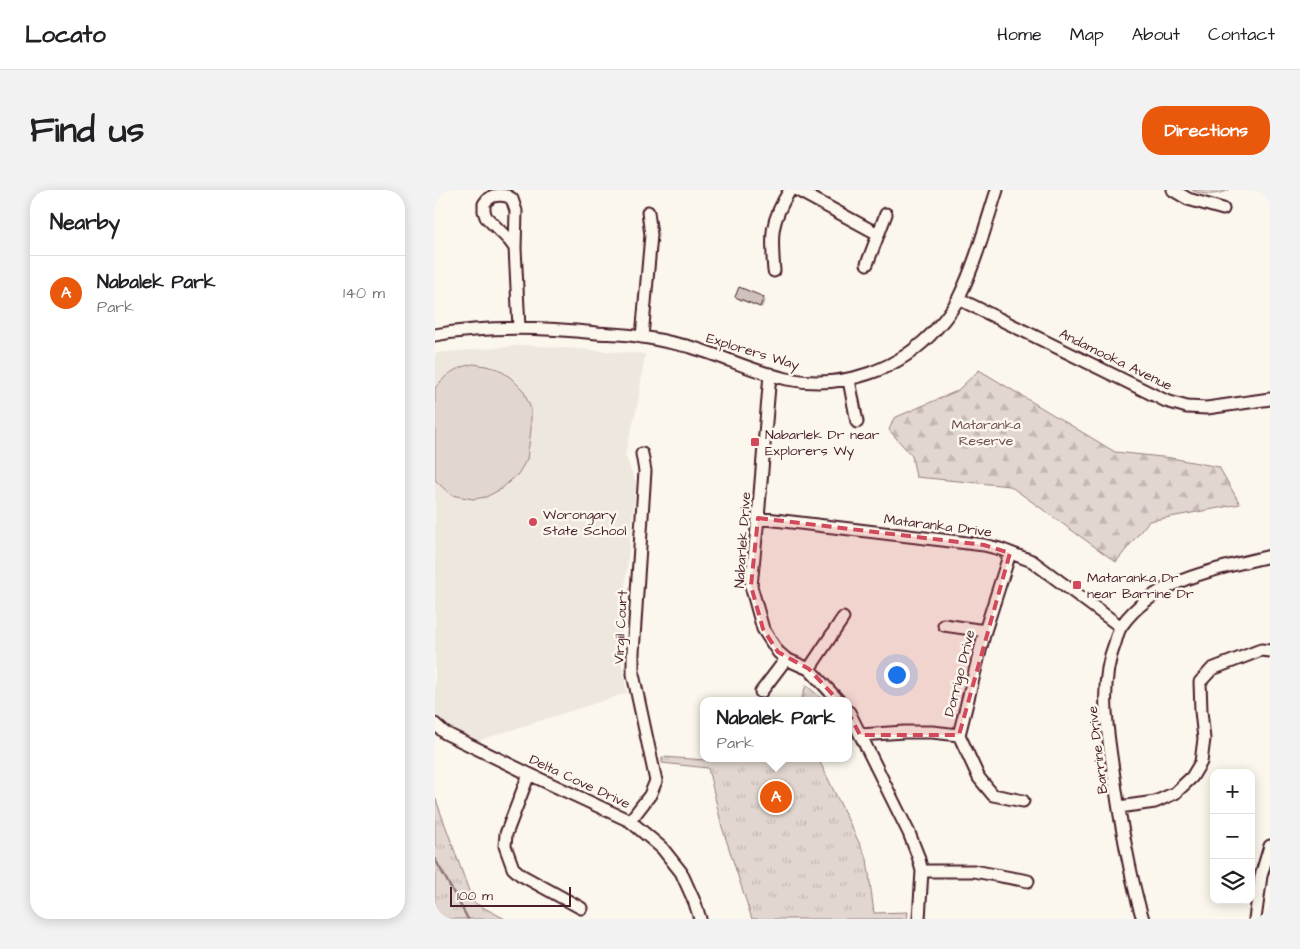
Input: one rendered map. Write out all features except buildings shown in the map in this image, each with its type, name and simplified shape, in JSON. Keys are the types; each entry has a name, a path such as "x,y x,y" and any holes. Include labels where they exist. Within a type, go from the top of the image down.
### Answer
{"street":[{"path":"774,271 773,224 790,190"},
{"path":"797,190 878,234"},
{"name":"Explorers Way","path":"435,335 455,331 519,328 562,329 642,336 688,347 788,379 815,382 849,380 885,368 915,350 947,317 959,298 967,279 997,190"},
{"path":"1173,190 1187,199 1223,209"},
{"path":"642,336 651,235 648,212"},
{"path":"867,264 886,214"},
{"path":"515,248 519,328"},
{"name":"Andamooka Avenue","path":"959,298 1166,401 1187,407 1207,408 1270,399"},
{"name":"Explorers Way","path":"435,328 455,331"},
{"name":"Nabarlek Drive","path":"770,374 751,586 763,629 778,652 786,659 809,669 835,697"},
{"path":"849,380 857,422"},
{"name":"Virgil Court","path":"630,821 650,795 657,781 633,674 645,470 642,454"},
{"name":"Mataranka Drive","path":"758,518 984,545 1011,552 1032,561 1121,627"},
{"name":"Dorrigo Drive","path":"1011,552 985,631 959,735 979,778 993,795 1023,801"},
{"name":"Barrine Drive","path":"1143,919 1135,896 1105,721 1105,685 1109,656 1121,627 1144,602 1180,581 1270,556"},
{"path":"809,669 843,618"},
{"path":"944,625 985,631"},
{"path":"1119,807 1155,802 1175,793 1192,777 1201,762 1204,739 1201,711 1201,682 1211,669 1261,650 1270,651"},
{"path":"761,692 786,659"},
{"path":"852,718 909,833 921,871 919,919"},
{"name":"Delta Cove Drive","path":"435,724 445,733 630,821 662,848 681,872 700,919"},
{"path":"861,735 932,732 959,735"},
{"path":"529,774 506,834 505,846 509,858 513,868 521,875 581,908"},
{"path":"1255,919 1256,875 1270,846"},
{"path":"921,871 974,871 1028,881"}],"highlighted area":[{"path":"758,518 984,545 1010,553 959,735 860,735 847,710 829,690 809,669 778,652 763,629 751,586"}],"shaded area":[{"name":"Worongary State School","path":"526,345 645,354 638,403 625,455 636,483 621,625 620,655 627,693 474,742 444,725 435,713 435,353"}],"green space":[{"path":"1192,190 1229,190 1211,194"},
{"path":"473,364 498,369 523,390 531,409 531,430 527,459 518,474 501,489 486,497 473,499 451,495 435,480 435,388 451,372"},
{"name":"Mataranka Reserve","path":"979,370 1115,452 1171,458 1219,467 1240,504 1149,521 1116,562 1010,486 916,477 912,456 889,430 894,418 957,391"},
{"path":"806,685 820,697 802,697"},
{"path":"662,757 700,760 700,762 820,762 867,859 874,913 908,912 907,919 752,919 722,827 708,768 662,763"},
{"path":"435,797 473,902 505,919 435,919"}],"waterway":[{"path":"435,859 468,919"}],"place":[{"name":"Nabarlek Dr near Explorers Wy","path":"755,442"},
{"name":"Worongary State School","path":"533,522"},
{"name":"Mataranka Dr near Barrine Dr","path":"1077,585"},
{"name":"Nabalek Park","path":"776,797"}]}
